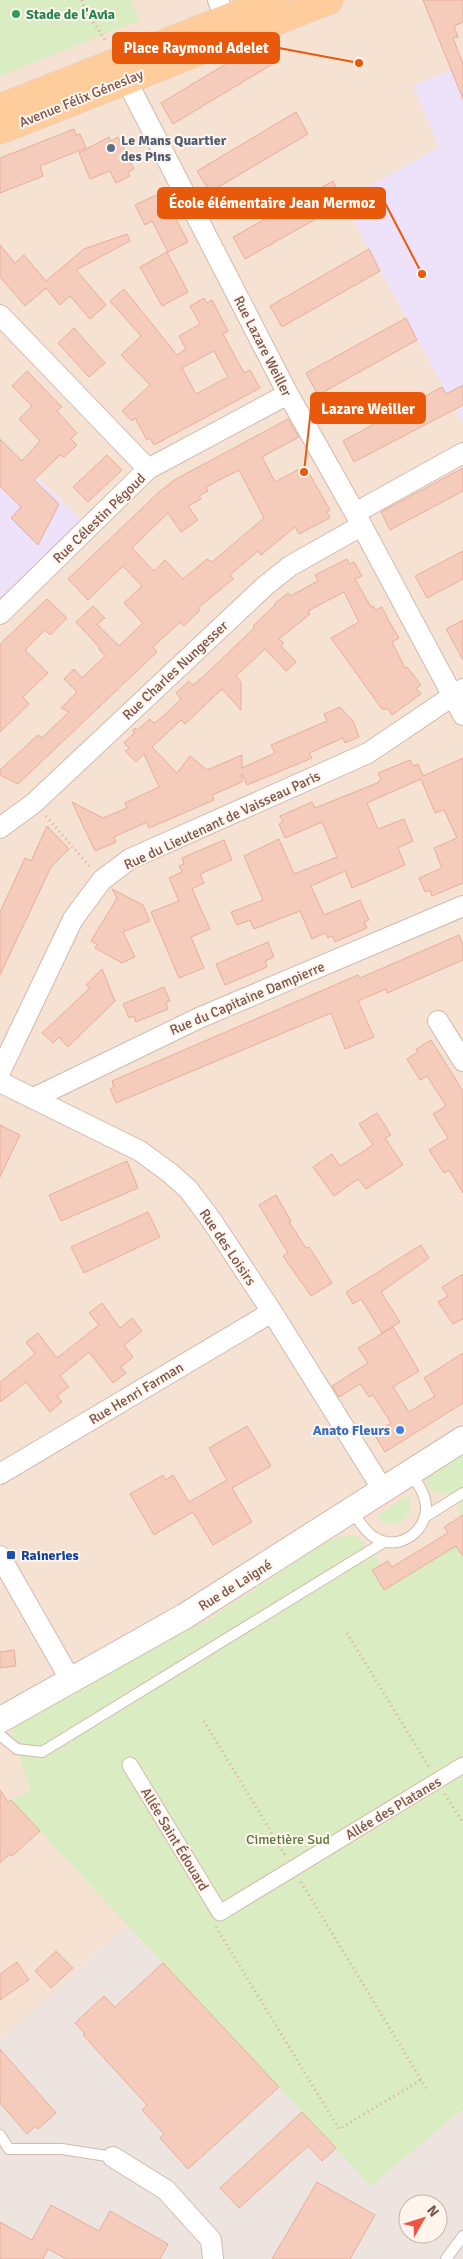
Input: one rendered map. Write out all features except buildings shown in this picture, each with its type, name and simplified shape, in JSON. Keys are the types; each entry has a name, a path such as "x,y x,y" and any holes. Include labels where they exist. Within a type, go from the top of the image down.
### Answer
{"main road":[{"name":"Avenue Félix Géneslay","path":"0,130 226,19 274,0"},
{"name":"Avenue Félix Géneslay","path":"226,19 328,0"},
{"name":"Avenue Félix Géneslay","path":"0,108 122,71"}],"street":[{"name":"Rue Lazare Weiller","path":"122,71 288,394 458,693 463,715"},
{"path":"0,315 148,470"},
{"name":"Rue Célestin Pégoud","path":"0,614 148,470 288,394"},
{"name":"Rue Charles Nungesser","path":"0,828 34,803 265,586 290,566 358,520 463,453"},
{"name":"Rue du Lieutenant de Vaisseau Paris","path":"0,1072 73,919 102,880 130,860 368,754 458,693"},
{"name":"Rue du Capitaine Dampierre","path":"34,1098 199,1018 463,906"},
{"path":"438,1021 463,1061"},
{"name":"Rue des Loisirs","path":"0,1082 140,1151 170,1172 188,1189 212,1221 272,1312 383,1490"},
{"name":"Rue Henri Farman","path":"0,1474 272,1312"},
{"name":"Rue de Laigné","path":"0,1720 185,1616 463,1439"},
{"path":"0,1556 70,1680"},
{"name":"Allée Saint Édouard","path":"130,1765 220,1913"},
{"name":"Allée des Platanes","path":"220,1913 463,1765"},
{"path":"113,2157 166,2190 211,2240 213,2259"}],"lane":[{"path":"352,1511 366,1532 375,1539 384,1542 398,1542 409,1538 417,1531 425,1516 425,1499 410,1473"},
{"path":"425,1516 463,1493"},
{"path":"0,1735 17,1749 42,1752 384,1542"},
{"path":"0,2135 9,2149 62,2149 113,2157"},
{"path":"446,2259 463,2236"}],"path":[{"path":"82,0 86,13 95,22 122,71"},
{"path":"34,803 102,880"},
{"path":"347,1633 463,1823"},
{"path":"204,1721 426,2088"},
{"path":"220,1913 214,1925 340,2129 421,2080"}],"shaded area":[{"path":"0,0 463,0 463,2109 371,2186 128,1925 0,2040"},
{"path":"463,65 463,419 461,420 343,201 439,147 413,85"},
{"path":"0,441 82,521 0,598"},
{"path":"128,1925 371,2186 463,2109 463,2259 0,2259 0,2040 30,2015 98,1950"}],"green space":[{"path":"0,0 131,0 140,20 0,76"},
{"name":"Cimetière Sud","path":"463,1456 463,2109 371,2186 12,1801 30,1790 12,1733 14,1725 111,1669 204,1622 326,1542 339,1537 354,1535 364,1542 366,1553 377,1557 380,1566 388,1561 392,1567 448,1533 444,1527 459,1517 461,1502 457,1494 433,1492 427,1485 425,1478 457,1457"},
{"path":"408,1495 409,1511 402,1521 390,1524 377,1516"}],"place":[{"name":"Stade de l'Avia","path":"16,14"},
{"name":"Place Raymond Adelet","path":"359,63"},
{"name":"Le Mans Quartier des Pins","path":"111,148"},
{"name":"École élémentaire Jean Mermoz","path":"422,274"},
{"name":"Lazare Weiller","path":"304,472"},
{"name":"Anato Fleurs","path":"400,1430"},
{"name":"Raineries","path":"11,1555"}]}
